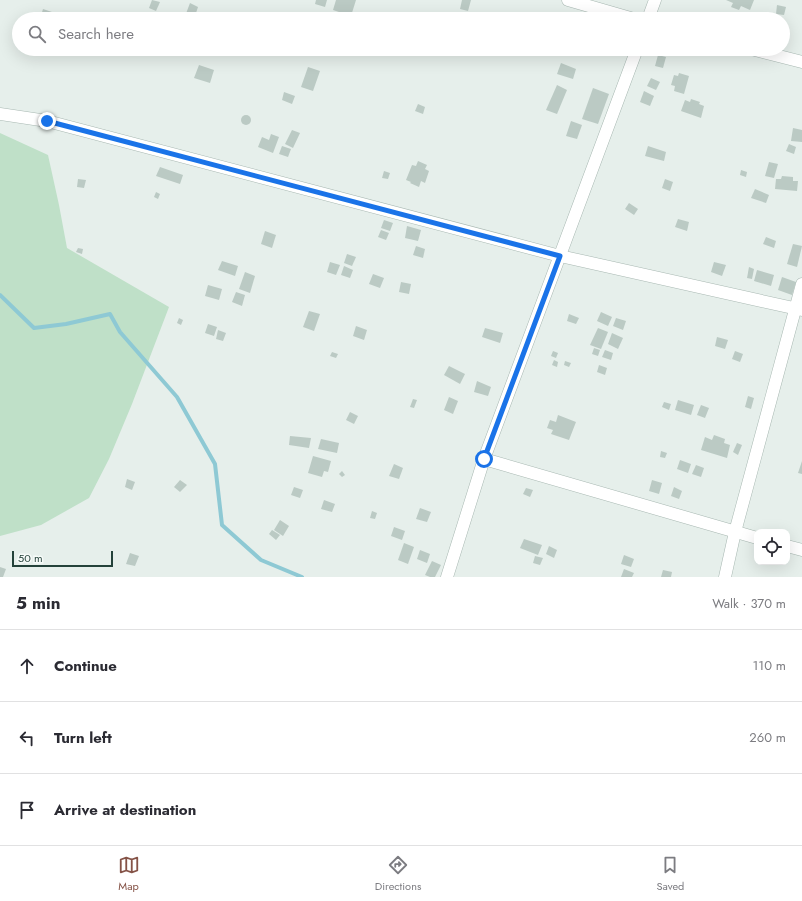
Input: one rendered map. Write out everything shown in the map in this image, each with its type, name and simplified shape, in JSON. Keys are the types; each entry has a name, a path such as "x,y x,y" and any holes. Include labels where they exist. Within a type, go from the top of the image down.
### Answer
{"street":[{"path":"568,0 610,12"},
{"path":"651,12 655,0"},
{"path":"448,577 484,459 634,56"},
{"path":"778,56 802,62"},
{"path":"0,114 47,121 560,256 799,309"},
{"path":"725,577 735,532 799,309 802,284"},
{"path":"484,459 754,537"},
{"path":"790,547 802,550"}],"green space":[{"path":"0,133 48,155 67,248 169,307 109,459 89,498 41,525 0,536"}],"building":[{"path":"152,0 160,2 156,11 149,8"},
{"path":"316,0 327,0 325,7 315,4"},
{"path":"336,0 356,0 352,12 339,12 333,10"},
{"path":"462,0 471,0 468,11 460,9"},
{"path":"726,0 754,0 750,10 741,6 739,10 731,7 733,3"},
{"path":"190,3 198,7 196,12 187,12"},
{"path":"777,5 786,7 785,12 776,12"},
{"path":"43,9 52,12 42,12"},
{"path":"658,56 666,57 663,68 655,66"},
{"path":"561,63 576,69 573,79 557,74"},
{"path":"199,65 214,70 210,83 194,78"},
{"path":"308,67 320,71 313,91 301,87"},
{"path":"679,73 689,76 684,94 674,91 675,86 671,85 674,75 678,76"},
{"path":"651,78 660,82 656,90 647,86"},
{"path":"557,85 567,90 557,114 546,110"},
{"path":"593,88 609,94 598,124 582,119"},
{"path":"644,91 654,96 650,106 640,102"},
{"path":"284,92 295,96 292,104 282,100"},
{"path":"691,99 700,102 699,104 704,106 701,118 681,111 685,100 690,102"},
{"path":"418,104 425,107 423,114 415,111"},
{"path":"244,115 248,115 251,120 248,125 244,125 241,122 241,118"},
{"path":"571,121 582,125 577,139 566,136"},
{"path":"793,128 802,130 802,142 791,141"},
{"path":"292,130 300,133 293,148 285,144"},
{"path":"271,134 279,137 273,153 258,147 262,137 269,140"},
{"path":"789,144 796,147 794,154 786,151"},
{"path":"282,146 291,149 288,157 279,154"},
{"path":"648,146 666,152 664,161 645,156"},
{"path":"418,161 427,165 425,169 429,171 425,183 421,181 419,187 406,180 412,165 416,166"},
{"path":"769,162 778,164 774,178 765,176"},
{"path":"160,167 183,175 180,184 156,176"},
{"path":"741,170 747,172 746,177 740,175"},
{"path":"384,171 390,173 388,179 382,178"},
{"path":"782,176 793,177 793,181 798,181 797,191 775,189 776,179 781,179"},
{"path":"78,179 86,180 84,188 77,187"},
{"path":"665,179 673,182 670,191 662,188"},
{"path":"755,189 769,195 766,203 751,198"},
{"path":"156,192 160,194 158,199 154,197"},
{"path":"629,203 638,209 634,215 625,209"},
{"path":"678,219 689,222 687,231 675,227"},
{"path":"384,220 393,223 390,231 381,228"},
{"path":"407,226 421,230 418,241 405,238"},
{"path":"381,230 389,233 386,240 378,237"},
{"path":"265,231 276,235 272,248 261,244"},
{"path":"766,237 776,241 774,248 763,244"},
{"path":"793,244 802,246 797,267 787,264"},
{"path":"416,246 425,249 423,258 413,255"},
{"path":"78,248 83,249 82,254 76,252"},
{"path":"347,254 356,257 352,266 344,263"},
{"path":"222,261 238,266 235,276 218,270"},
{"path":"330,262 340,265 336,275 327,272"},
{"path":"714,262 726,265 722,276 711,272"},
{"path":"344,266 353,270 350,278 341,275"},
{"path":"749,267 754,269 752,279 747,278"},
{"path":"757,270 774,275 771,286 754,281"},
{"path":"245,272 255,276 250,293 239,289"},
{"path":"373,274 384,278 380,288 369,284"},
{"path":"782,277 796,282 792,295 778,290"},
{"path":"401,282 411,284 409,294 399,292"},
{"path":"208,285 222,289 219,300 205,296"},
{"path":"236,292 245,295 242,306 232,302"},
{"path":"309,311 320,314 314,331 303,327"},
{"path":"601,312 612,317 608,326 597,321"},
{"path":"569,314 579,318 576,324 567,321"},
{"path":"179,318 183,320 181,325 177,323"},
{"path":"616,318 626,321 623,330 613,326"},
{"path":"208,324 217,327 214,336 205,333"},
{"path":"356,326 367,330 364,340 353,336"},
{"path":"485,328 503,333 500,343 482,337"},
{"path":"598,328 608,332 601,349 590,345"},
{"path":"218,330 226,333 223,341 216,339"},
{"path":"612,333 623,338 618,349 608,344"},
{"path":"717,337 728,340 725,349 715,346"},
{"path":"594,348 600,350 598,356 592,354"},
{"path":"605,350 613,353 611,360 602,357"},
{"path":"553,351 558,353 556,358 551,356"},
{"path":"735,351 743,354 740,362 732,359"},
{"path":"332,352 338,354 336,358 330,356"},
{"path":"554,360 558,362 557,367 552,365"},
{"path":"565,361 571,363 569,367 564,365"},
{"path":"599,365 607,368 605,375 597,372"},
{"path":"449,366 465,374 460,384 444,375"},
{"path":"477,381 491,387 488,396 474,392"},
{"path":"748,396 754,398 751,409 745,407"},
{"path":"449,397 458,401 453,414 444,410"},
{"path":"413,399 417,400 414,408 410,407"},
{"path":"678,400 694,405 691,415 675,410"},
{"path":"664,402 671,404 669,410 662,407"},
{"path":"701,405 709,408 705,418 697,415"},
{"path":"350,412 358,416 354,424 346,420"},
{"path":"558,415 576,422 569,440 551,434 553,430 547,428 550,420 556,422"},
{"path":"714,435 725,439 724,443 730,445 727,458 701,450 705,437 712,440"},
{"path":"290,436 311,438 309,448 289,445"},
{"path":"321,439 339,443 337,453 318,449"},
{"path":"737,443 742,445 738,455 733,452"},
{"path":"661,451 667,453 665,458 660,457"},
{"path":"313,456 331,461 328,472 324,471 322,477 308,473"},
{"path":"680,460 691,464 688,473 677,469"},
{"path":"802,461 802,474 798,473"},
{"path":"394,464 403,468 399,479 389,476"},
{"path":"696,465 704,468 701,477 692,474"},
{"path":"342,471 345,475 342,477 339,474"},
{"path":"127,479 135,482 132,490 125,487"},
{"path":"180,480 187,485 180,492 174,487"},
{"path":"652,480 662,483 659,494 649,491"},
{"path":"294,487 303,490 300,498 291,495"},
{"path":"674,487 682,491 679,499 671,496"},
{"path":"526,488 533,490 530,497 523,494"},
{"path":"324,500 335,504 332,512 321,509"},
{"path":"420,508 431,512 427,522 416,519"},
{"path":"372,511 377,513 375,519 370,518"},
{"path":"280,520 289,526 283,536 274,530"},
{"path":"394,527 405,531 402,540 391,536"},
{"path":"272,530 280,535 276,540 269,534"},
{"path":"524,539 542,545 538,555 520,548"},
{"path":"404,543 414,547 408,564 398,560"},
{"path":"549,546 557,550 554,558 546,554"},
{"path":"420,550 430,554 427,563 417,559"},
{"path":"130,553 139,556 135,566 126,564"},
{"path":"624,555 634,559 631,567 621,564"},
{"path":"535,556 543,558 540,565 533,563"},
{"path":"432,561 441,565 435,577 425,575"},
{"path":"0,567 6,569 3,577 0,577"},
{"path":"624,569 634,573 632,577 621,577"},
{"path":"663,570 672,572 671,577 661,577"}],"waterway":[{"path":"0,295 34,328 66,324 110,314 120,332 177,397 215,464 222,525 261,560 302,577"}],"route":[{"path":"47,121 560,256 484,459"}]}
